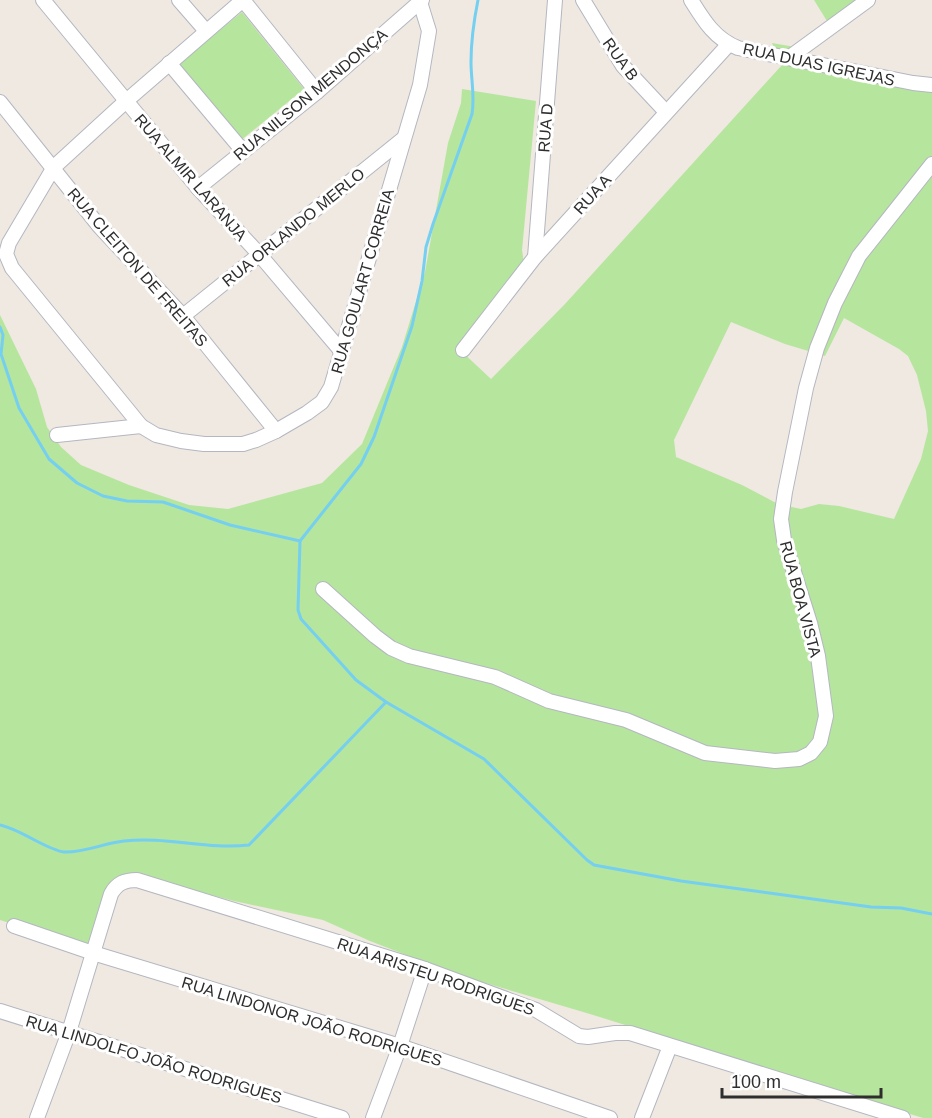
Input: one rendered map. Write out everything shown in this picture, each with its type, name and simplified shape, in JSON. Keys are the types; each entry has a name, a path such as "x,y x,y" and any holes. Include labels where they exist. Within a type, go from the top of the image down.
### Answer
{"street":[{"name":"RUA ALMIR LARANJA","path":"43,0 198,188 259,254 342,352"},
{"path":"179,0 206,31"},
{"path":"54,167 243,0 317,92"},
{"name":"RUA D","path":"535,257 555,0"},
{"name":"RUA B","path":"583,0 618,60 666,112"},
{"name":"RUA DUAS IGREJAS","path":"691,0 710,29 729,44 752,51 932,85"},
{"path":"790,57 868,0"},
{"name":"RUA NILSON MENDONÇA","path":"198,188 317,92 421,1"},
{"name":"RUA GOULART CORREIA","path":"54,167 9,243 6,254 12,268 141,426 156,435 204,444 243,444 276,431 322,402 331,387 420,85 429,36 429,26 421,1"},
{"name":"RUA A","path":"463,350 535,257 729,44"},
{"path":"169,63 243,151"},
{"name":"RUA CLEITON DE FREITAS","path":"0,102 99,226 183,316 276,431"},
{"name":"RUA ORLANDO MERLO","path":"183,316 403,139"},
{"name":"RUA BOA VISTA","path":"323,589 375,636 391,648 409,656 495,677 549,701 626,720 705,753 775,761 799,759 811,753 820,742 825,716 818,656 784,540 781,519 806,388 818,348 836,303 860,256 932,164"},
{"path":"57,435 141,426"},
{"name":"RUA ARISTEU RODRIGUES","path":"93,953 115,887 128,880 138,880 425,969 536,1010 579,1036 588,1038 630,1033 903,1118"},
{"name":"RUA LINDONOR JOÃO RODRIGUES","path":"14,927 399,1046 610,1118"},
{"path":"37,1118 69,1032 93,953"},
{"path":"373,1118 425,969"},
{"name":"RUA LINDOLFO JOÃO RODRIGUES","path":"0,1011 342,1118"},
{"path":"642,1118 670,1046"}],"green space":[{"path":"814,0 857,0 827,21"},
{"path":"242,12 304,89 240,141 177,65"},
{"path":"772,43 795,47 829,68 932,88 932,1118 923,1118 455,974 323,920 234,901 132,874 118,881 96,938 86,947 0,920 0,315 36,389 47,427 61,447 81,465 129,485 189,505 228,509 322,483 362,444 402,347 425,272 448,143 461,103 462,89 536,101 522,250 524,263 458,348 491,379 565,304 782,65","holes":["844,318 908,356 917,375 926,411 928,431 921,459 894,519 839,506 819,504 801,509 778,504 742,485 676,457 674,440 731,322 785,344 825,356"]}],"waterway":[{"path":"478,0 472,46 472,114 426,247 422,281 412,326 374,437 361,464 300,541 298,610 301,619 356,680 386,702 484,759 594,865 681,881 871,907 901,908 932,914"},
{"path":"0,327 3,335 1,354 19,408 49,459 77,483 103,496 127,501 163,502 230,525 300,541"},
{"path":"0,825 64,852 140,840 218,846 249,845 386,702"}]}
